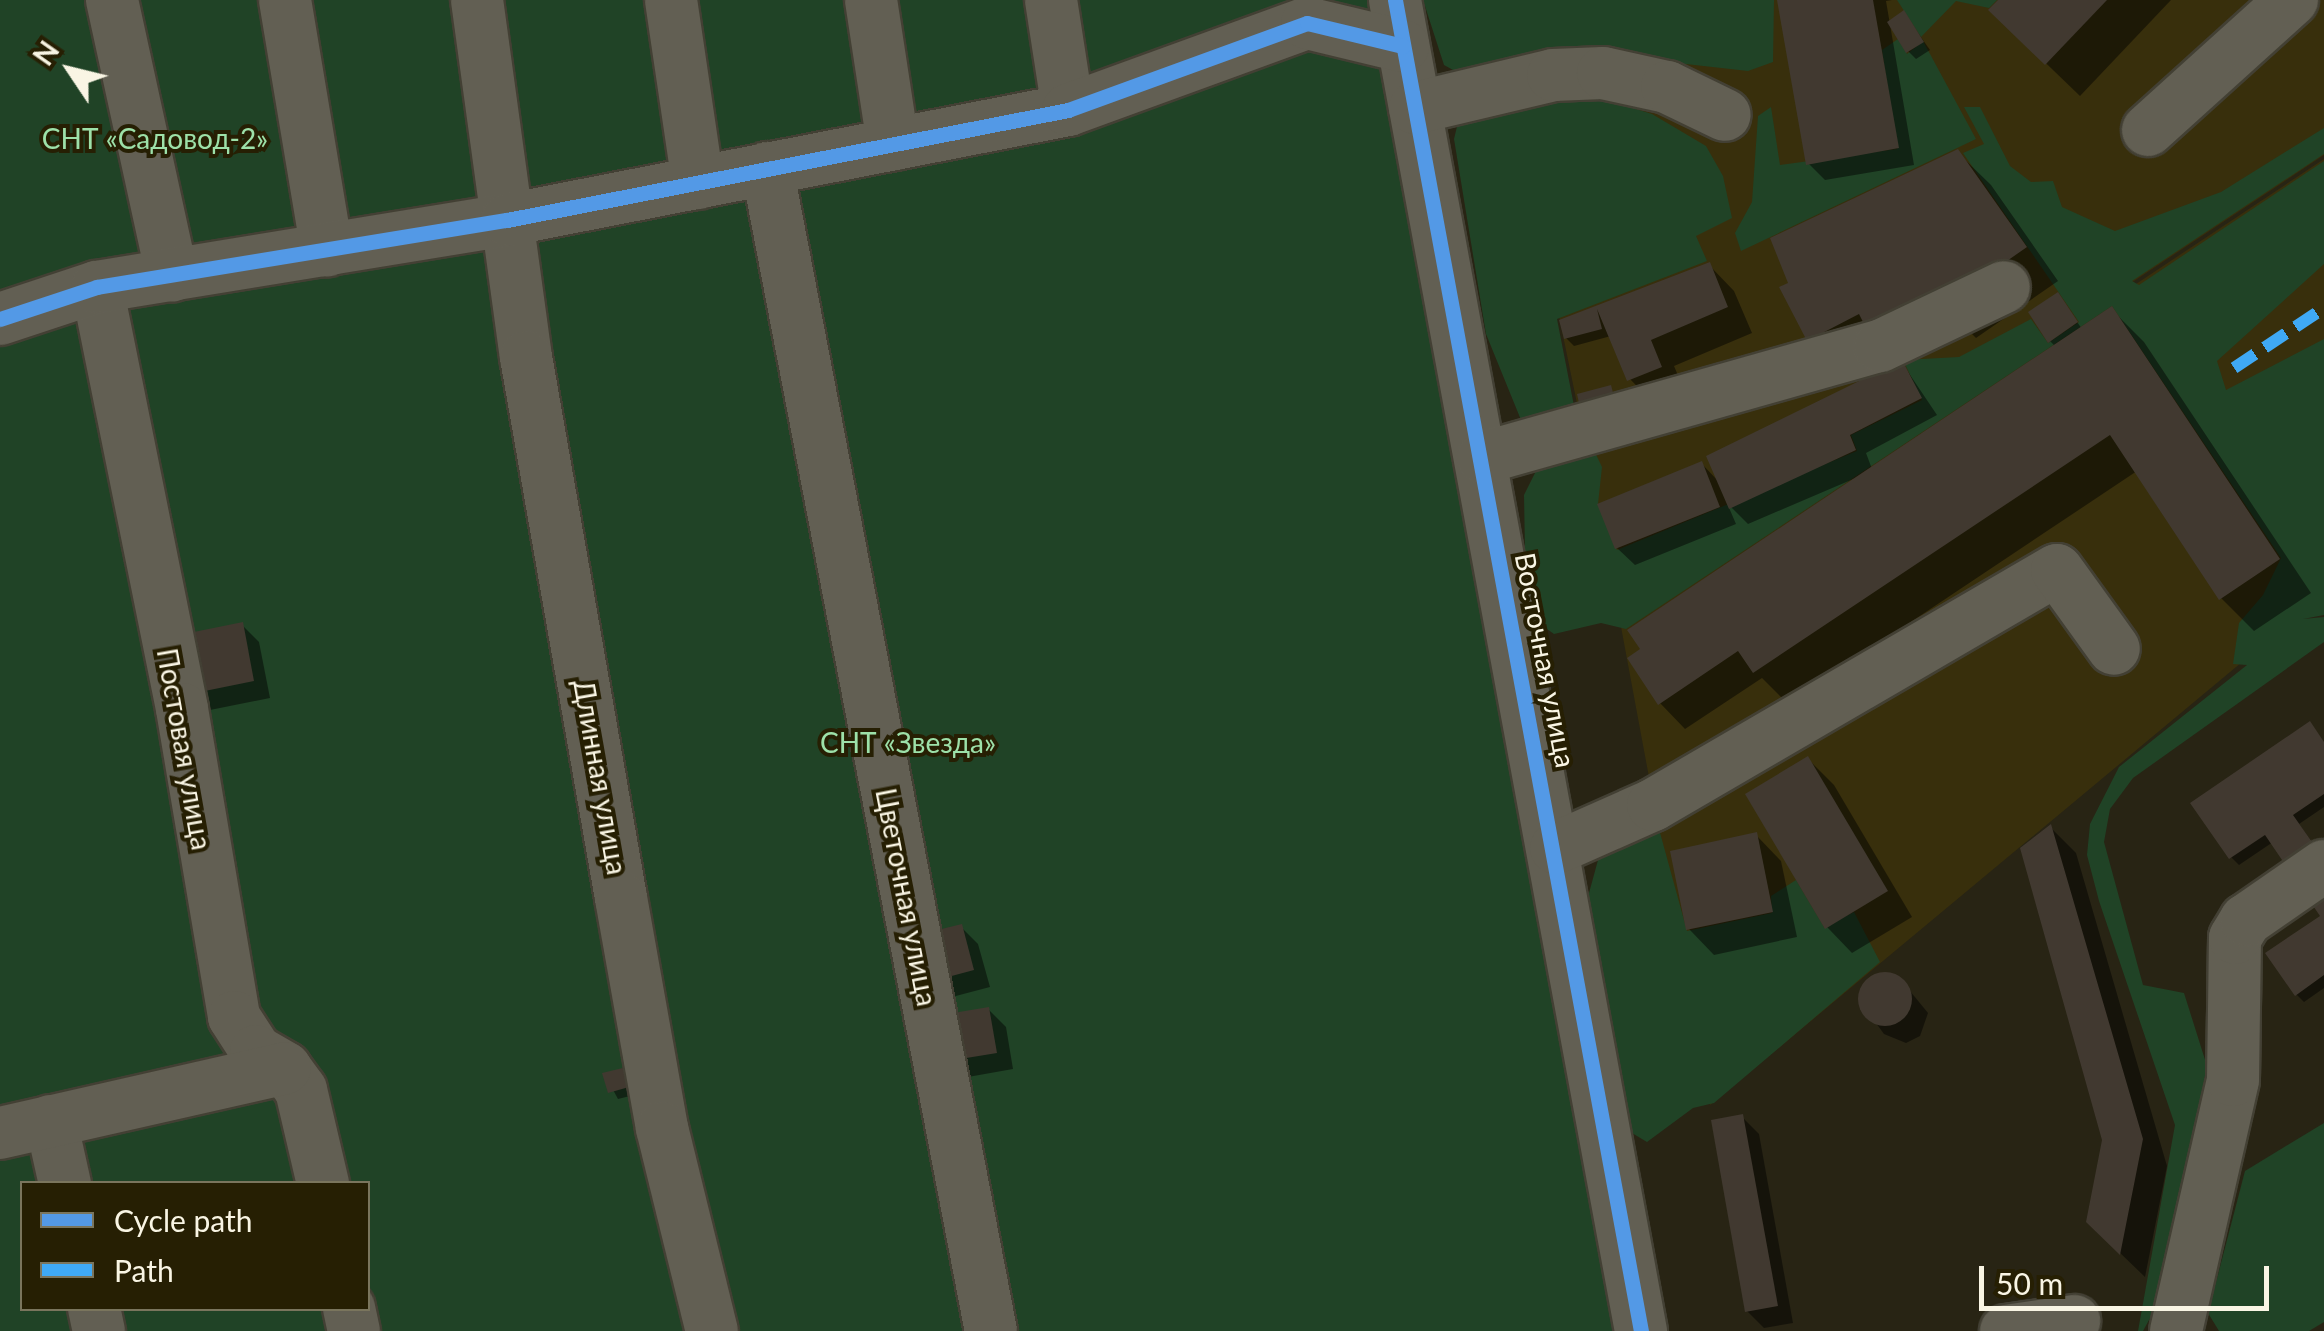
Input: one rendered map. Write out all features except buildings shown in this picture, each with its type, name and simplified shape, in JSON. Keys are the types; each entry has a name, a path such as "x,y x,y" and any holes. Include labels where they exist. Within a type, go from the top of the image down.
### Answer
{"street":[{"path":"112,0 172,276"},
{"path":"285,0 327,251"},
{"name":"Длинная улица","path":"477,0 526,357 662,1128 712,1331"},
{"path":"671,0 698,183"},
{"path":"871,0 892,144"},
{"path":"1051,0 1068,110"},
{"path":"2148,130 2292,0"},
{"path":"0,320 97,287 507,220 1068,110 1315,12 1399,23"},
{"name":"Восточная улица","path":"1399,23 1556,848 1641,1331"},
{"path":"1415,108 1553,75 1603,73 1667,87 1725,115"},
{"name":"Цветочная улица","path":"766,168 991,1331"},
{"name":"Постовая улица","path":"97,287 182,709 234,1018 256,1051 286,1068 302,1090 322,1181"},
{"path":"1483,458 1880,346 2004,287"},
{"path":"1556,848 1653,805 2057,570 2114,649"},
{"path":"2176,1331 2234,1080 2234,938 2246,920 2324,866"},
{"path":"0,1133 286,1068"},
{"path":"51,1121 65,1181"},
{"path":"2006,1331 2074,1320"}],"shaded area":[{"path":"1494,0 2324,0 2324,155 2131,283 2285,552 2301,613 1710,1105 1603,530"},
{"path":"2324,159 2324,551 2136,284"}],"green space":[{"name":"СНТ «Звезда»","path":"0,0 1393,0 1617,1331 0,1331"},
{"path":"1423,0 1774,0 1773,62 1748,71 1579,52 1464,76 1444,65"},
{"path":"1897,0 1997,0 1989,8 1956,1 1921,37"},
{"path":"1898,39 1907,54 1923,41 1976,139 1741,251 1735,233 1752,202 1758,116 1771,107 1780,165 1897,149 1882,50"},
{"path":"1575,90 1652,114 1706,146 1723,176 1732,218 1696,236 1707,261 1557,319 1576,416 1521,420 1486,334 1454,139 1460,114"},
{"path":"1964,107 1980,107 2010,166 2031,182 2053,181 2062,207 2115,231 2221,192 2324,128 2324,154 2132,281 2139,285 2324,161 2324,264 2217,361 2226,390 2324,339 2324,615 2303,619 2324,617 2324,642 2133,778 2110,809 2104,842 2143,985 2184,993 2207,1066 2161,1298 2143,1331 2138,1331 2175,1125 2099,901 2087,855 2090,824 2119,767 2247,665 2233,664 2239,623 2263,595 2281,558 2112,306 1626,629 1601,623 1554,634 1544,627 1525,552 1524,495 1540,463 1590,442 1602,467 1598,504 1617,550 1857,451 1851,435 1922,400 1903,360 1959,357 2031,319 2048,343 2079,322 1963,153 1984,144"},
{"path":"1656,818 1687,931 1772,913 1771,896 1796,880 1824,927 1854,912 1880,962 1714,1103 1693,1108 1647,1142 1632,1133 1623,1113 1586,904 1598,860"},
{"path":"2324,1123 2324,1322 2309,1331 2219,1331 2208,1313 2245,1171"}],"marked path":[{"path":"2234,368 2324,308"}],"cycle path":[{"path":"1395,0 1641,1331"},
{"path":"0,319 97,287 507,220 1068,110 1307,23 1403,46"}],"park label":[{"name":"СНТ «Садовод-2»","path":"155,138"}]}
